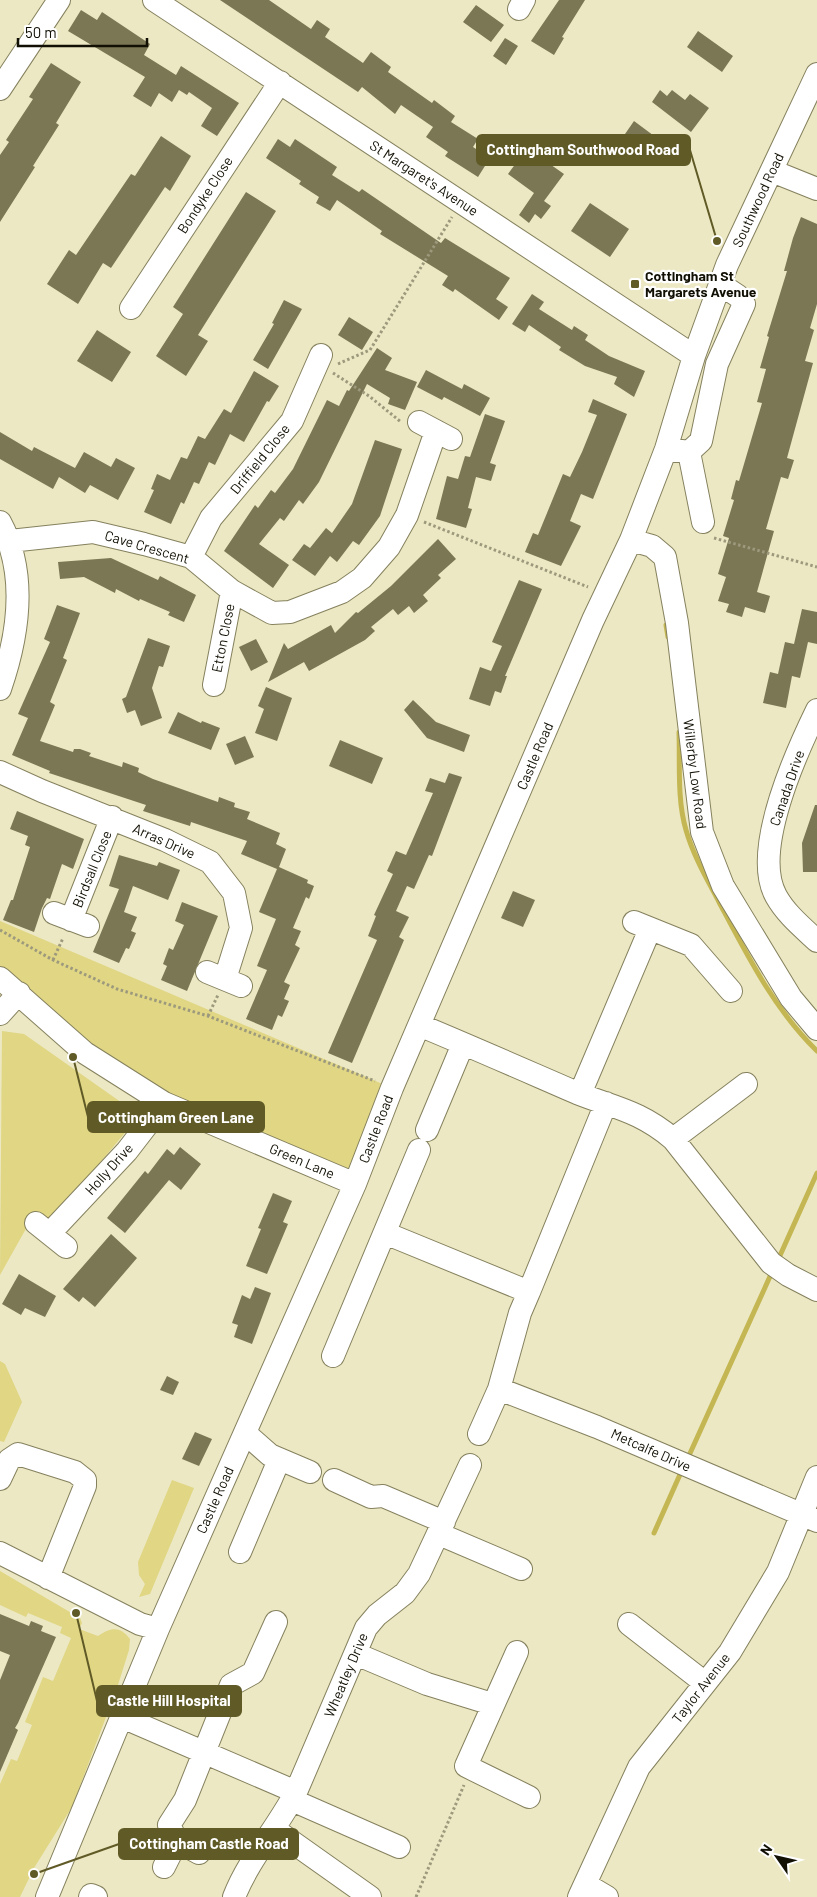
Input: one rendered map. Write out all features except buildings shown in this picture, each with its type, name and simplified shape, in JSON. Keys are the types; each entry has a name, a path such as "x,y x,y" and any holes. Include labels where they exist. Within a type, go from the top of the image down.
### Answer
{"street":[{"path":"0,88 59,0"},
{"name":"St Margaret's Avenue","path":"154,0 694,356"},
{"name":"Southwood Road","path":"694,356 720,284 817,74"},
{"name":"Bondyke Close","path":"127,314 280,82"},
{"path":"772,171 817,189"},
{"path":"666,449 689,452 701,441 717,364 744,304 738,296 720,284"},
{"name":"Castle Road","path":"47,1897 158,1629 355,1184 392,1088 419,1025 605,593 631,540 666,449 694,356"},
{"name":"Driffield Close","path":"190,557 211,518 292,421 321,358"},
{"name":"Cave Crescent","path":"5,531 92,532 190,557 232,591 272,613 290,612 342,592 362,578 389,547 407,516 428,429"},
{"path":"689,452 703,522"},
{"path":"0,689 10,661 18,622 18,586 5,531"},
{"name":"Willerby Low Road","path":"631,540 652,546 665,557 677,623 702,832 728,894 791,998 817,1029"},
{"name":"Etton Close","path":"214,685 232,591"},
{"name":"Canada Drive","path":"817,710 810,741 774,819 769,868 775,895 790,917 817,941"},
{"name":"Arras Drive","path":"0,772 42,791 112,818 210,862 234,893 241,928 224,979"},
{"name":"Birdsall Close","path":"71,920 112,818"},
{"path":"580,1094 651,929 683,941 698,950 731,991"},
{"name":"Green Lane","path":"0,978 85,1053 164,1103 355,1184"},
{"path":"0,1014 19,993"},
{"path":"419,1025 580,1094 639,1114 655,1124 673,1138 770,1263 788,1276 817,1290"},
{"path":"333,1356 464,1044"},
{"path":"673,1138 746,1084"},
{"name":"Holly Drive","path":"51,1234 127,1151 164,1103"},
{"path":"479,1434 499,1389 512,1337 529,1292 606,1104"},
{"path":"385,1233 529,1292"},
{"name":"Metcalfe Drive","path":"499,1389 597,1426 809,1518"},
{"path":"244,1433 279,1460 310,1472"},
{"path":"0,1479 9,1460 18,1454 75,1472 85,1480 85,1486 48,1578"},
{"path":"240,1552 279,1460"},
{"name":"Wheatley Drive","path":"234,1897 247,1869 294,1796 366,1628 377,1615 405,1593 419,1574 470,1465"},
{"name":"Taylor Avenue","path":"582,1891 639,1767 730,1652 809,1518 817,1477"},
{"path":"334,1480 372,1497 383,1496 521,1569"},
{"path":"0,1554 140,1624 158,1629"},
{"path":"164,1867 173,1833 185,1800 231,1685 253,1673 276,1622"},
{"path":"629,1624 705,1683"},
{"path":"517,1652 492,1704 466,1766 529,1797"},
{"path":"356,1654 426,1684 492,1704"},
{"path":"122,1717 204,1752 399,1846"},
{"path":"274,1829 370,1897"},
{"path":"173,1833 199,1853"},
{"path":"582,1891 607,1897"},
{"path":"90,1897 91,1895 96,1897"}],"path":[{"path":"321,358 370,350 448,222 463,203"},
{"path":"321,358 370,396 428,429"},
{"path":"407,516 605,593"},
{"path":"703,522 706,536 817,567"},
{"path":"53,960 71,920"},
{"path":"0,930 53,960 117,989 208,1016 392,1088"},
{"path":"416,1897 472,1768"}],"shaded area":[{"path":"0,921 392,1088 355,1184 164,1103 0,978"},
{"path":"2,1031 24,1034 135,1112 133,1123 55,1217 32,1218 0,1275"},
{"path":"0,1361 5,1364 22,1402 4,1442 0,1441"},
{"path":"172,1480 194,1488 150,1594 139,1597 145,1584 139,1575 138,1562"},
{"path":"0,1571 80,1618 82,1623 79,1629 98,1636 115,1629 123,1632 130,1639 129,1650 117,1688 72,1807 34,1868 20,1897 0,1897 0,1784 11,1759 17,1761 32,1725 25,1722 43,1677 53,1681 71,1638 60,1633 62,1627 28,1613 26,1617 0,1605"}],"waterway":[{"path":"666,625 668,637"},
{"path":"679,732 681,806 686,830 696,858 762,981 787,1017 817,1051"},
{"path":"778,1260 817,1173"},
{"path":"687,1460 772,1272"},
{"path":"654,1533 682,1470"}],"place":[{"name":"Cottingham Southwood Road","path":"717,241"},
{"name":"Cottingham St Margarets Avenue","path":"635,284"},
{"name":"Cottingham Green Lane","path":"73,1057"},
{"name":"Castle Hill Hospital","path":"76,1613"},
{"name":"Cottingham Castle Road","path":"34,1874"}]}
